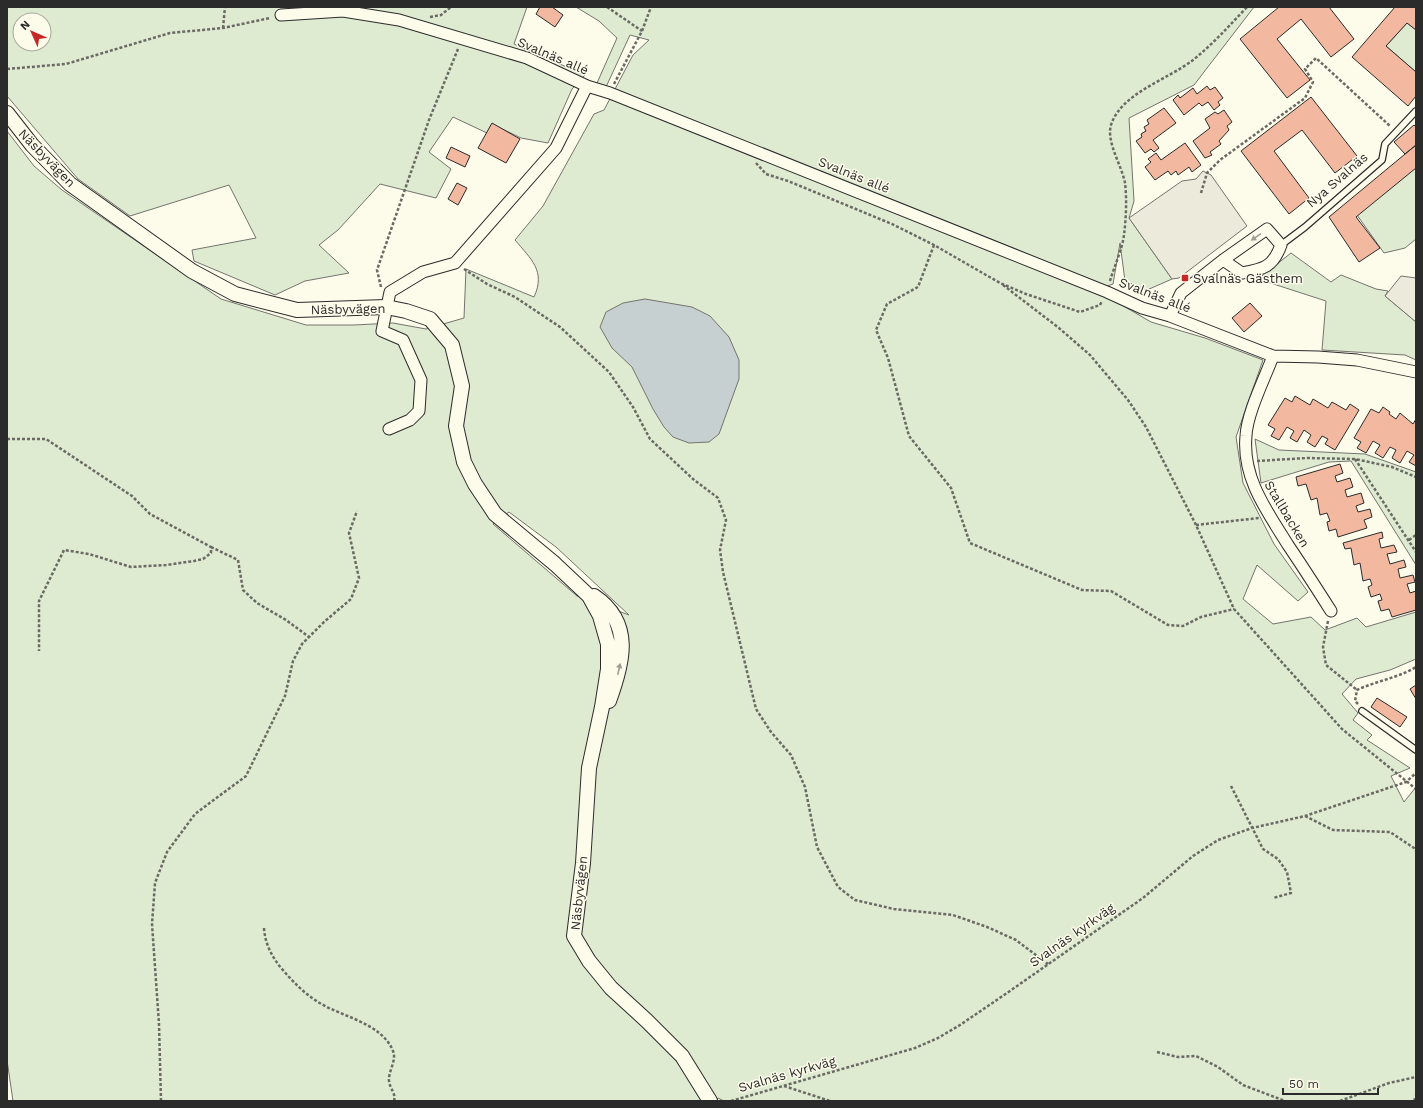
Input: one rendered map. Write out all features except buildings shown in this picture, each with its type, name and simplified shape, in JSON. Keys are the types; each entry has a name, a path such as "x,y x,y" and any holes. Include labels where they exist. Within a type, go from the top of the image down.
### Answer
{"street":[{"name":"Svalnäs allé","path":"280,15 343,11 388,18 462,38 527,58 587,86 610,93 752,149 1106,292 1142,308 1170,316 1273,356 1357,360 1416,372"},
{"path":"389,429 410,420 419,411 421,380 403,340 382,331 390,292 423,272 455,263 556,148 587,86"},
{"name":"Näsbyvägen","path":"7,114 32,145 70,184 192,270 235,294 297,310 386,306 430,319 452,345 462,386 456,426 464,462 475,484 495,514 579,585 589,596 600,616 608,644 608,669 589,768 583,863 574,936 589,960 611,988 647,1020 682,1056 710,1101"},
{"path":"1170,316 1181,293 1267,229 1281,244"},
{"name":"Nya Svalnäs","path":"1224,260 1242,273 1263,270 1276,257 1281,244"},
{"name":"Stallbacken","path":"1273,356 1253,409 1246,436 1247,461 1252,482 1270,516 1331,611"}],"lane":[{"name":"Nya Svalnäs","path":"1281,244 1304,227 1382,160 1385,144 1416,111"},
{"path":"1362,711 1416,750"}],"path":[{"path":"223,28 225,7"},
{"path":"607,7 642,31"},
{"path":"610,93 642,31 651,7"},
{"path":"1000,283 1080,312 1100,305 1106,292 1124,236 1125,184 1112,145 1111,125 1119,111 1137,93 1160,82 1192,62 1216,41 1247,7"},
{"path":"7,69 66,64 170,32 223,28 280,15"},
{"path":"386,306 377,270 429,120 462,38"},
{"path":"1201,193 1207,173 1220,160 1304,98 1313,82 1305,69 1316,58 1397,132"},
{"path":"752,149 757,166 766,174 849,206 934,245 1000,283 1059,328 1090,355 1128,400 1146,427 1196,525 1234,609 1342,729 1416,789"},
{"path":"934,245 918,287 887,304 876,330 888,358 895,389 909,436 951,488 970,543 1082,590 1111,591 1168,626 1183,626 1201,617 1234,609"},
{"path":"455,263 486,284 515,297 560,327 609,372 633,407 650,439 693,479 718,498 726,520 720,550 723,572 756,709 770,732 791,755 805,787 817,846 838,887 855,900 894,909 953,915 987,927 1016,940 1048,964"},
{"path":"7,439 46,439 132,496 150,514 238,560 243,590 257,603 286,620 309,637"},
{"path":"1247,461 1306,458 1355,459 1392,467 1416,477"},
{"path":"1355,459 1416,552"},
{"path":"161,1101 159,1024 152,924 155,883 167,852 195,814 246,776 285,696 293,661 302,644 324,622 351,599 359,578 349,533 357,510"},
{"path":"1196,525 1270,516"},
{"path":"1409,540 1416,535"},
{"path":"39,651 39,601 64,550 89,554 131,567 166,565 203,560 211,553 211,547"},
{"path":"1331,611 1323,647 1326,665 1357,690"},
{"path":"1357,690 1370,683 1406,673 1416,667"},
{"path":"1357,690 1355,701 1362,711"},
{"name":"Svalnäs kyrkväg","path":"731,1101 915,1048 938,1038 960,1025 1143,898 1193,856 1218,840 1252,828 1305,816 1406,782 1416,773"},
{"path":"1231,786 1263,849 1278,859 1287,872 1291,893 1272,898"},
{"path":"1305,816 1333,830 1390,832 1414,848 1416,851"},
{"path":"264,928 265,939 274,960 295,984 319,1002 374,1029 389,1043 394,1053 389,1081 395,1095 394,1101"},
{"path":"1157,1052 1178,1057 1196,1056 1218,1067 1243,1085 1285,1101"},
{"path":"1340,1101 1389,1083 1416,1077"},
{"path":"784,1085 830,1101"},
{"path":"1414,1101 1416,1096"},
{"path":"737,1099 741,1101"}],"green space":[{"path":"7,7 527,7 514,44 585,75 572,89 548,143 521,138 492,124 487,133 453,117 429,152 451,169 436,198 380,184 338,230 319,245 349,273 305,281 275,295 194,261 192,250 256,238 229,185 130,216 78,179 7,96"},
{"path":"576,7 1254,7 1194,85 1129,118 1134,201 1129,218 1172,279 1147,290 1125,281 1120,243 1113,284 1096,290 1151,322 1205,338 1263,360 1236,437 1243,483 1274,544 1308,592 1298,601 1257,565 1243,599 1273,624 1311,617 1325,630 1357,618 1366,627 1416,612 1416,659 1390,670 1356,679 1342,694 1358,713 1353,720 1372,735 1367,740 1410,768 1391,776 1404,802 1416,787 1416,1101 724,1101 718,1098 716,1101 13,1101 7,1060 7,131 34,166 62,190 221,299 306,325 393,323 426,329 464,318 466,269 534,297 538,280 535,266 515,240 543,206 594,114 604,110 633,55 649,40 630,35 606,87 597,83 617,38 599,21","holes":["509,512 556,547 629,615 577,596 493,524"]},
{"path":"1407,23 1416,30 1416,72 1386,46"},
{"path":"1416,167 1416,239 1405,248 1384,253 1357,215"},
{"path":"1291,253 1331,282 1341,275 1376,289 1388,291 1385,296 1416,322 1416,360 1405,355 1322,350 1326,301 1258,279"},
{"path":"1255,439 1279,450 1365,454 1416,472 1416,565 1351,461 1329,462 1261,483"}],"shaded area":[{"path":"1203,171 1211,175 1247,226 1179,278 1172,279 1129,218 1182,181 1196,179"},
{"path":"1401,276 1416,278 1416,322 1385,296"},
{"path":"645,299 692,307 710,316 729,337 739,360 739,379 719,434 709,442 689,443 673,437 664,427 653,409 632,367 612,348 600,327 606,312 623,303"}],"place":[{"name":"Svalnäs Gästhem","path":"1185,278"}]}
